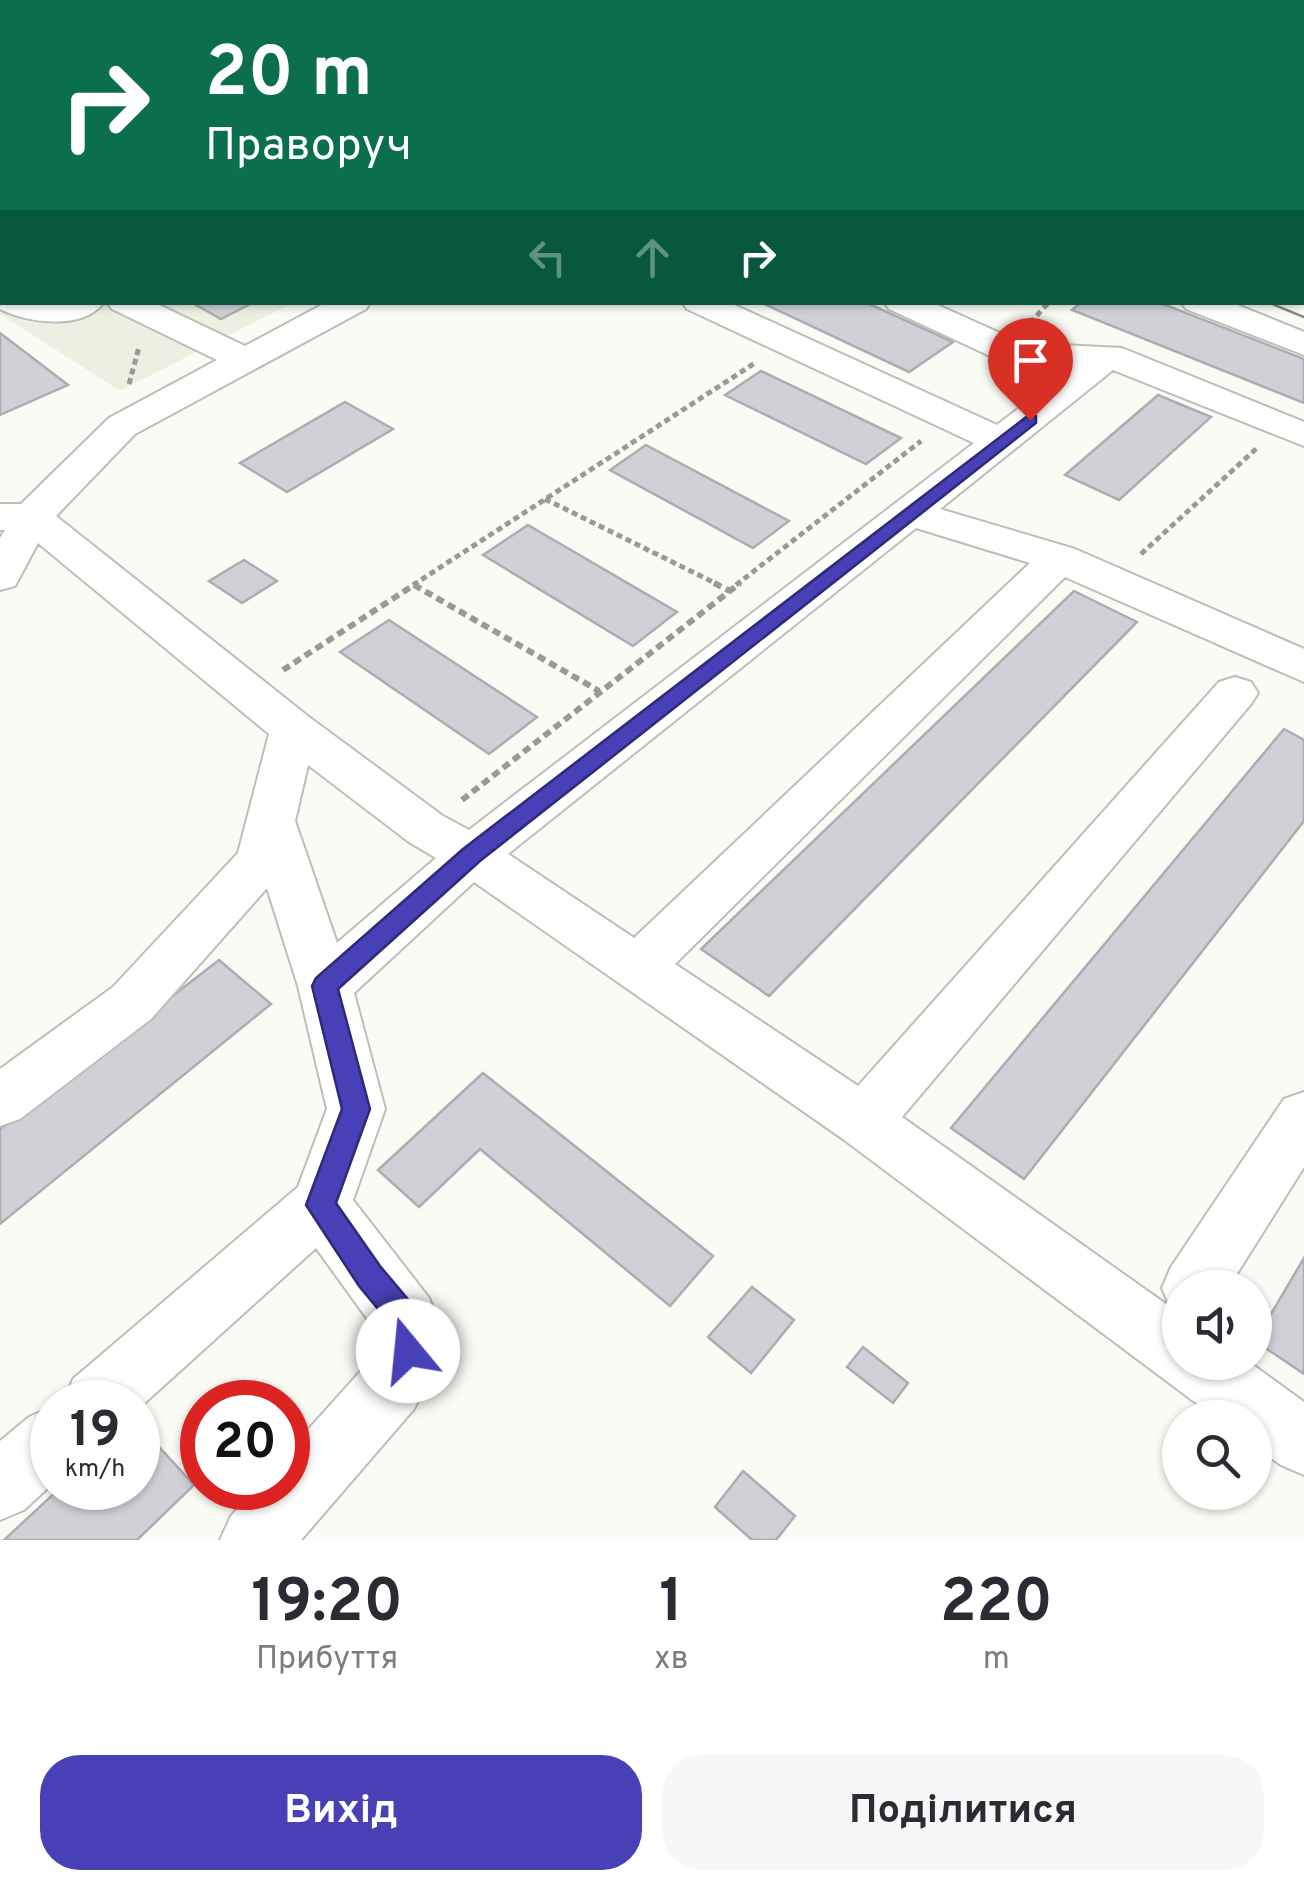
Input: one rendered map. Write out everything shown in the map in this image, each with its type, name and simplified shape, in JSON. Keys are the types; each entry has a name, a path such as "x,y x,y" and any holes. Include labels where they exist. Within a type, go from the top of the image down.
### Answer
{"street":[{"path":"17,305 68,311 81,305"},
{"path":"130,305 245,360"},
{"path":"0,576 16,517 122,426 348,305"},
{"path":"705,305 1003,441"},
{"path":"909,305 1016,354 1109,356 1292,431"},
{"path":"1206,305 1304,344"},
{"path":"325,986 449,842 912,513 1109,356"},
{"path":"912,513 1060,558 1304,667"},
{"path":"16,517 293,729 449,842 1162,1317"},
{"path":"638,966 1060,558"},
{"path":"863,1121 1235,694"},
{"path":"0,1101 132,1003 262,861 293,729"},
{"path":"121,1380 321,1205 356,1109 325,986 270,822"},
{"path":"1215,1270 1304,1117"},
{"path":"255,1540 391,1386 408,1351 407,1320 370,1276 321,1205"},
{"path":"1237,1380 1304,1442"},
{"path":"0,1486 30,1459"}],"path":[{"path":"249,693 786,344"},
{"path":"449,842 599,691 950,420"},
{"path":"1114,580 1292,431"},
{"path":"545,499 730,592"},
{"path":"414,585 599,691"}],"shaded area":[{"path":"0,305 288,305 120,391 0,314"}],"building":[{"path":"196,305 248,305 221,319"},
{"path":"766,305 872,305 953,342 909,372"},
{"path":"1078,305 1166,305 1304,359 1304,403 1072,310"},
{"path":"0,333 68,385 0,415"},
{"path":"761,371 901,438 866,464 725,395"},
{"path":"1158,395 1211,417 1119,500 1065,475"},
{"path":"345,402 393,429 287,492 240,463"},
{"path":"646,445 789,521 753,548 610,470"},
{"path":"528,525 677,612 633,646 483,555"},
{"path":"244,560 277,581 242,603 209,581"},
{"path":"1074,591 1137,622 769,996 701,949"},
{"path":"389,620 537,717 489,754 340,652"},
{"path":"1284,729 1304,740 1304,821 1024,1179 951,1128"},
{"path":"219,960 271,1004 0,1224 0,1129"},
{"path":"483,1073 713,1256 670,1306 480,1149 419,1207 378,1170"},
{"path":"1304,1258 1304,1374 1272,1352 1272,1312"},
{"path":"752,1287 794,1320 751,1373 708,1337"},
{"path":"863,1347 908,1383 893,1403 847,1367"},
{"path":"160,1448 180,1470 180,1499 137,1540 4,1540 36,1510 160,1510"},
{"path":"743,1471 795,1516 776,1540 752,1540 715,1507"}],"tram line":[{"path":"1274,305 1304,317"}],"route":[{"path":"408,1351 407,1320 370,1276 321,1205 356,1109 325,986 472,855 1030,420"}]}
